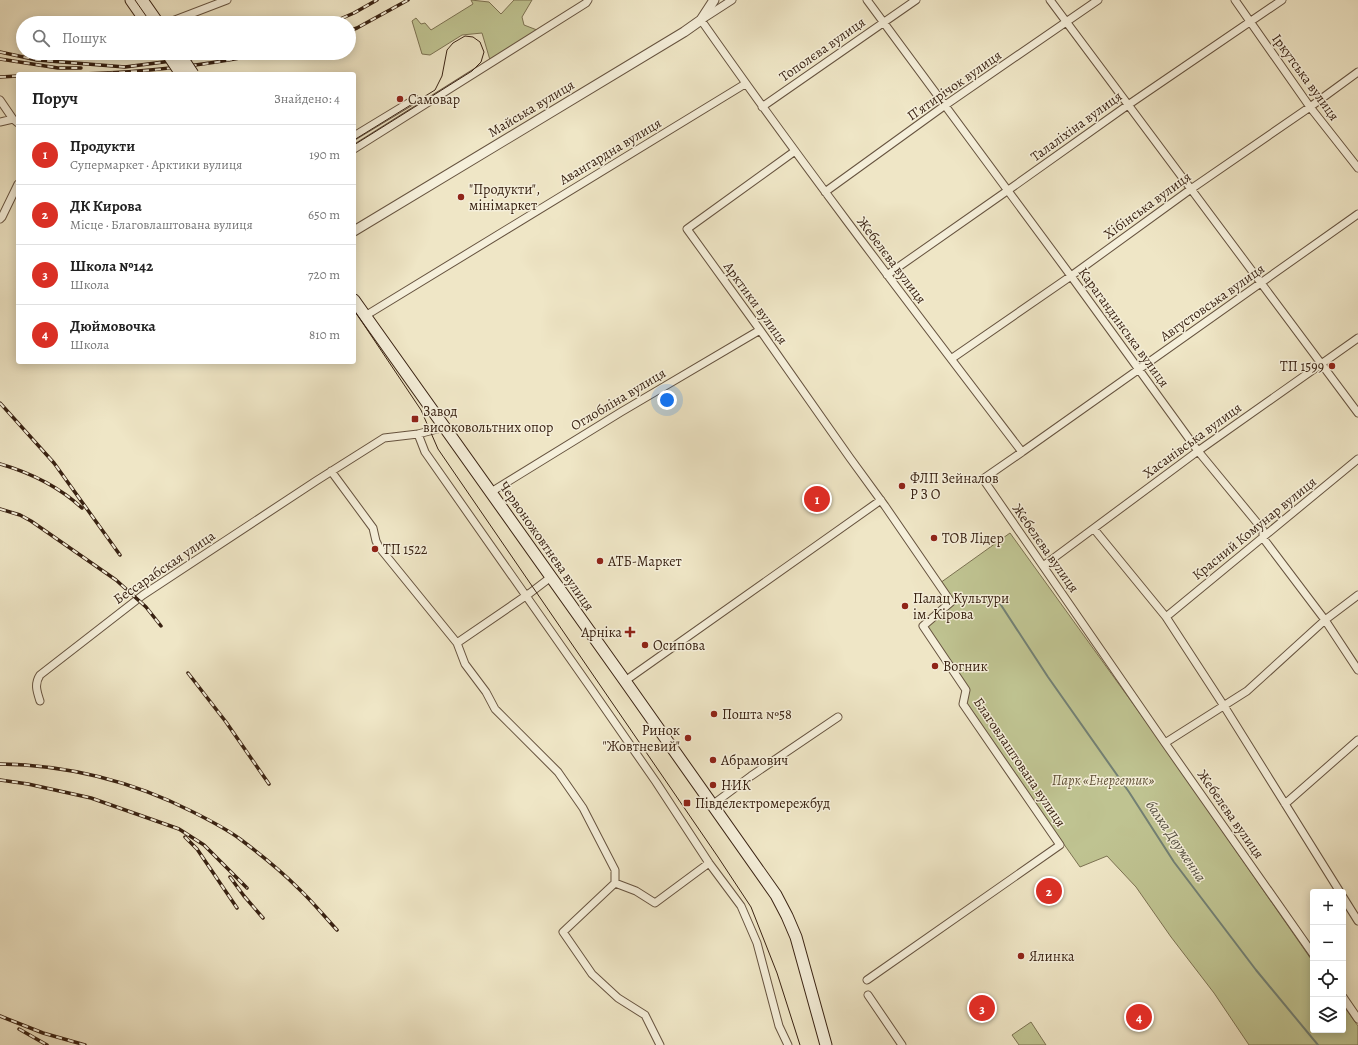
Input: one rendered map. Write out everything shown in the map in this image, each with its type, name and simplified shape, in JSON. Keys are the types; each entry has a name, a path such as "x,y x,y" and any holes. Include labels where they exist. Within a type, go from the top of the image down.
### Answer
{"main road":[{"path":"131,0 142,16"},
{"path":"142,0 153,16"},
{"path":"172,60 180,72"},
{"path":"184,60 192,72"},
{"name":"Червоножовтнева вулиця","path":"356,303 771,889 787,916 796,937 826,1045"}],"street":[{"path":"185,16 226,0"},
{"name":"Майська вулиця","path":"356,230 684,32 701,20 714,0"},
{"path":"701,20 732,0"},
{"name":"Карагандинська вулиця","path":"867,0 1198,451 1263,530 1263,538 1326,620 1358,670"},
{"name":"Тополєва вулиця","path":"762,106 916,0"},
{"path":"1050,0 1358,413"},
{"name":"П’ятирічок вулиця","path":"825,192 944,106 1098,0"},
{"name":"Іркутська вулиця","path":"1235,0 1310,107 1358,168"},
{"name":"Талаліхіна вулиця","path":"887,275 1128,104 1282,0"},
{"path":"356,148 587,1"},
{"name":"Жебелєва вулиця","path":"701,20 745,84 825,192 1022,452 983,479 1310,950"},
{"name":"Хібінська вулиця","path":"951,359 1071,276 1191,189 1358,72"},
{"name":"Авангардна вулиця","path":"365,316 745,84"},
{"path":"356,135 415,99"},
{"path":"0,100 16,121"},
{"path":"0,122 16,121"},
{"name":"Арктики вулиця","path":"795,151 687,229 845,452 881,500 951,602"},
{"path":"0,218 2,217 16,188"},
{"name":"Августовська вулиця","path":"1022,452 1358,214"},
{"name":"Оглобліна вулиця","path":"491,492 621,412 760,330"},
{"name":"Хасанівська вулиця","path":"1043,566 1198,451 1358,338"},
{"name":"Бессарабская улица","path":"40,701 36,687 37,680 46,671 143,595 331,471 384,438 418,434 445,427"},
{"path":"418,434 425,452 656,782 709,863 741,906 756,943 779,1026 788,1045"},
{"name":"Красний Комунар вулиця","path":"1166,617 1358,459"},
{"path":"331,471 373,528 379,547 457,643 464,664 486,692 495,709 558,772 582,808 615,870 615,883 563,932 592,974 618,998 645,1015 660,1045"},
{"path":"625,681 881,500"},
{"path":"1094,529 1166,617 1224,706 1338,889"},
{"path":"457,643 551,577"},
{"path":"1165,743 1247,691 1326,620 1358,595"},
{"name":"Благовлаштована вулиця","path":"867,980 1060,845 963,704 966,690 923,626 951,602"},
{"path":"712,805 751,776 838,717"},
{"path":"1284,804 1358,740"},
{"path":"615,883 636,891 655,903 709,863"},
{"path":"1346,902 1358,921"},
{"path":"868,995 902,1045"},
{"path":"1346,1000 1357,1013"}],"green space":[{"path":"471,0 489,2 501,14 514,0 532,0 522,17 524,25 537,30 490,60 482,33 462,35 430,55 422,54 412,21 416,18 421,24 425,23 431,30 473,4"},
{"name":"Парк «Енергетик»","path":"1010,533 1162,744 1310,958 1310,1033 1346,1033 1346,1009 1358,1026 1358,1045 1249,1045 1214,993 1171,937 1136,887 1107,856 1080,867 965,704 968,690 926,626 953,602 940,583"},
{"path":"1031,1022 1046,1045 1019,1045 1012,1035"}],"waterway":[{"name":"балка Двуженна","path":"999,602 1048,677 1129,792 1174,862 1256,970 1318,1045"}],"tram line":[{"path":"135,0 146,16"},
{"path":"356,139 435,90 442,76 447,50 453,43 465,36 473,37 480,42 484,52 481,62 472,71 356,144"},
{"path":"180,60 188,72"},
{"path":"356,313 421,410 438,449 751,907 777,973 800,1045"}],"railway":[{"path":"347,16 377,0"},
{"path":"356,28 408,0"},
{"path":"0,52 16,55"},
{"path":"0,59 58,68 81,68"},
{"path":"37,60 125,67 179,60"},
{"path":"130,72 175,68 227,60"},
{"path":"0,77 16,76"},
{"path":"0,403 54,463 120,555"},
{"path":"0,464 44,481 73,500 82,508"},
{"path":"0,509 20,515 31,521 116,580 146,607 161,626"},
{"path":"188,673 226,722 269,784"},
{"path":"0,764 25,765 75,771 123,783 170,801 193,812 217,824 234,835 270,862 313,903 337,930"},
{"path":"0,780 28,784 91,798 179,829 204,845 247,888"},
{"path":"185,837 197,849 237,908"},
{"path":"230,877 263,918"},
{"path":"0,1016 43,1033 85,1045"},
{"path":"19,1029 47,1045"}],"place":[{"name":"Самовар","path":"400,99"},
{"name":"\"Продукти\", мінімаркет","path":"461,197"},
{"name":"ТП 1599","path":"1332,366"},
{"name":"Завод високовольтних опор","path":"415,419"},
{"name":"ФЛП Зейналов Р З О","path":"902,486"},
{"name":"Продукти","path":"817,499"},
{"name":"ТОВ Лідер","path":"934,538"},
{"name":"ТП 1522","path":"375,549"},
{"name":"АТБ-Маркет","path":"600,561"},
{"name":"Палац Культури ім. Кірова","path":"905,606"},
{"name":"Арніка","path":"630,632"},
{"name":"Осипова","path":"645,645"},
{"name":"Вогник","path":"935,666"},
{"name":"Пошта №58","path":"714,714"},
{"name":"Ринок \"Жовтневий\"","path":"688,738"},
{"name":"Абрамович","path":"713,760"},
{"name":"НИК","path":"713,785"},
{"name":"Півделектромережбуд","path":"687,803"},
{"name":"ДК Кирова","path":"1049,891"},
{"name":"Ялинка","path":"1021,956"},
{"name":"Школа №142","path":"982,1008"},
{"name":"Дюймовочка","path":"1139,1017"}]}
